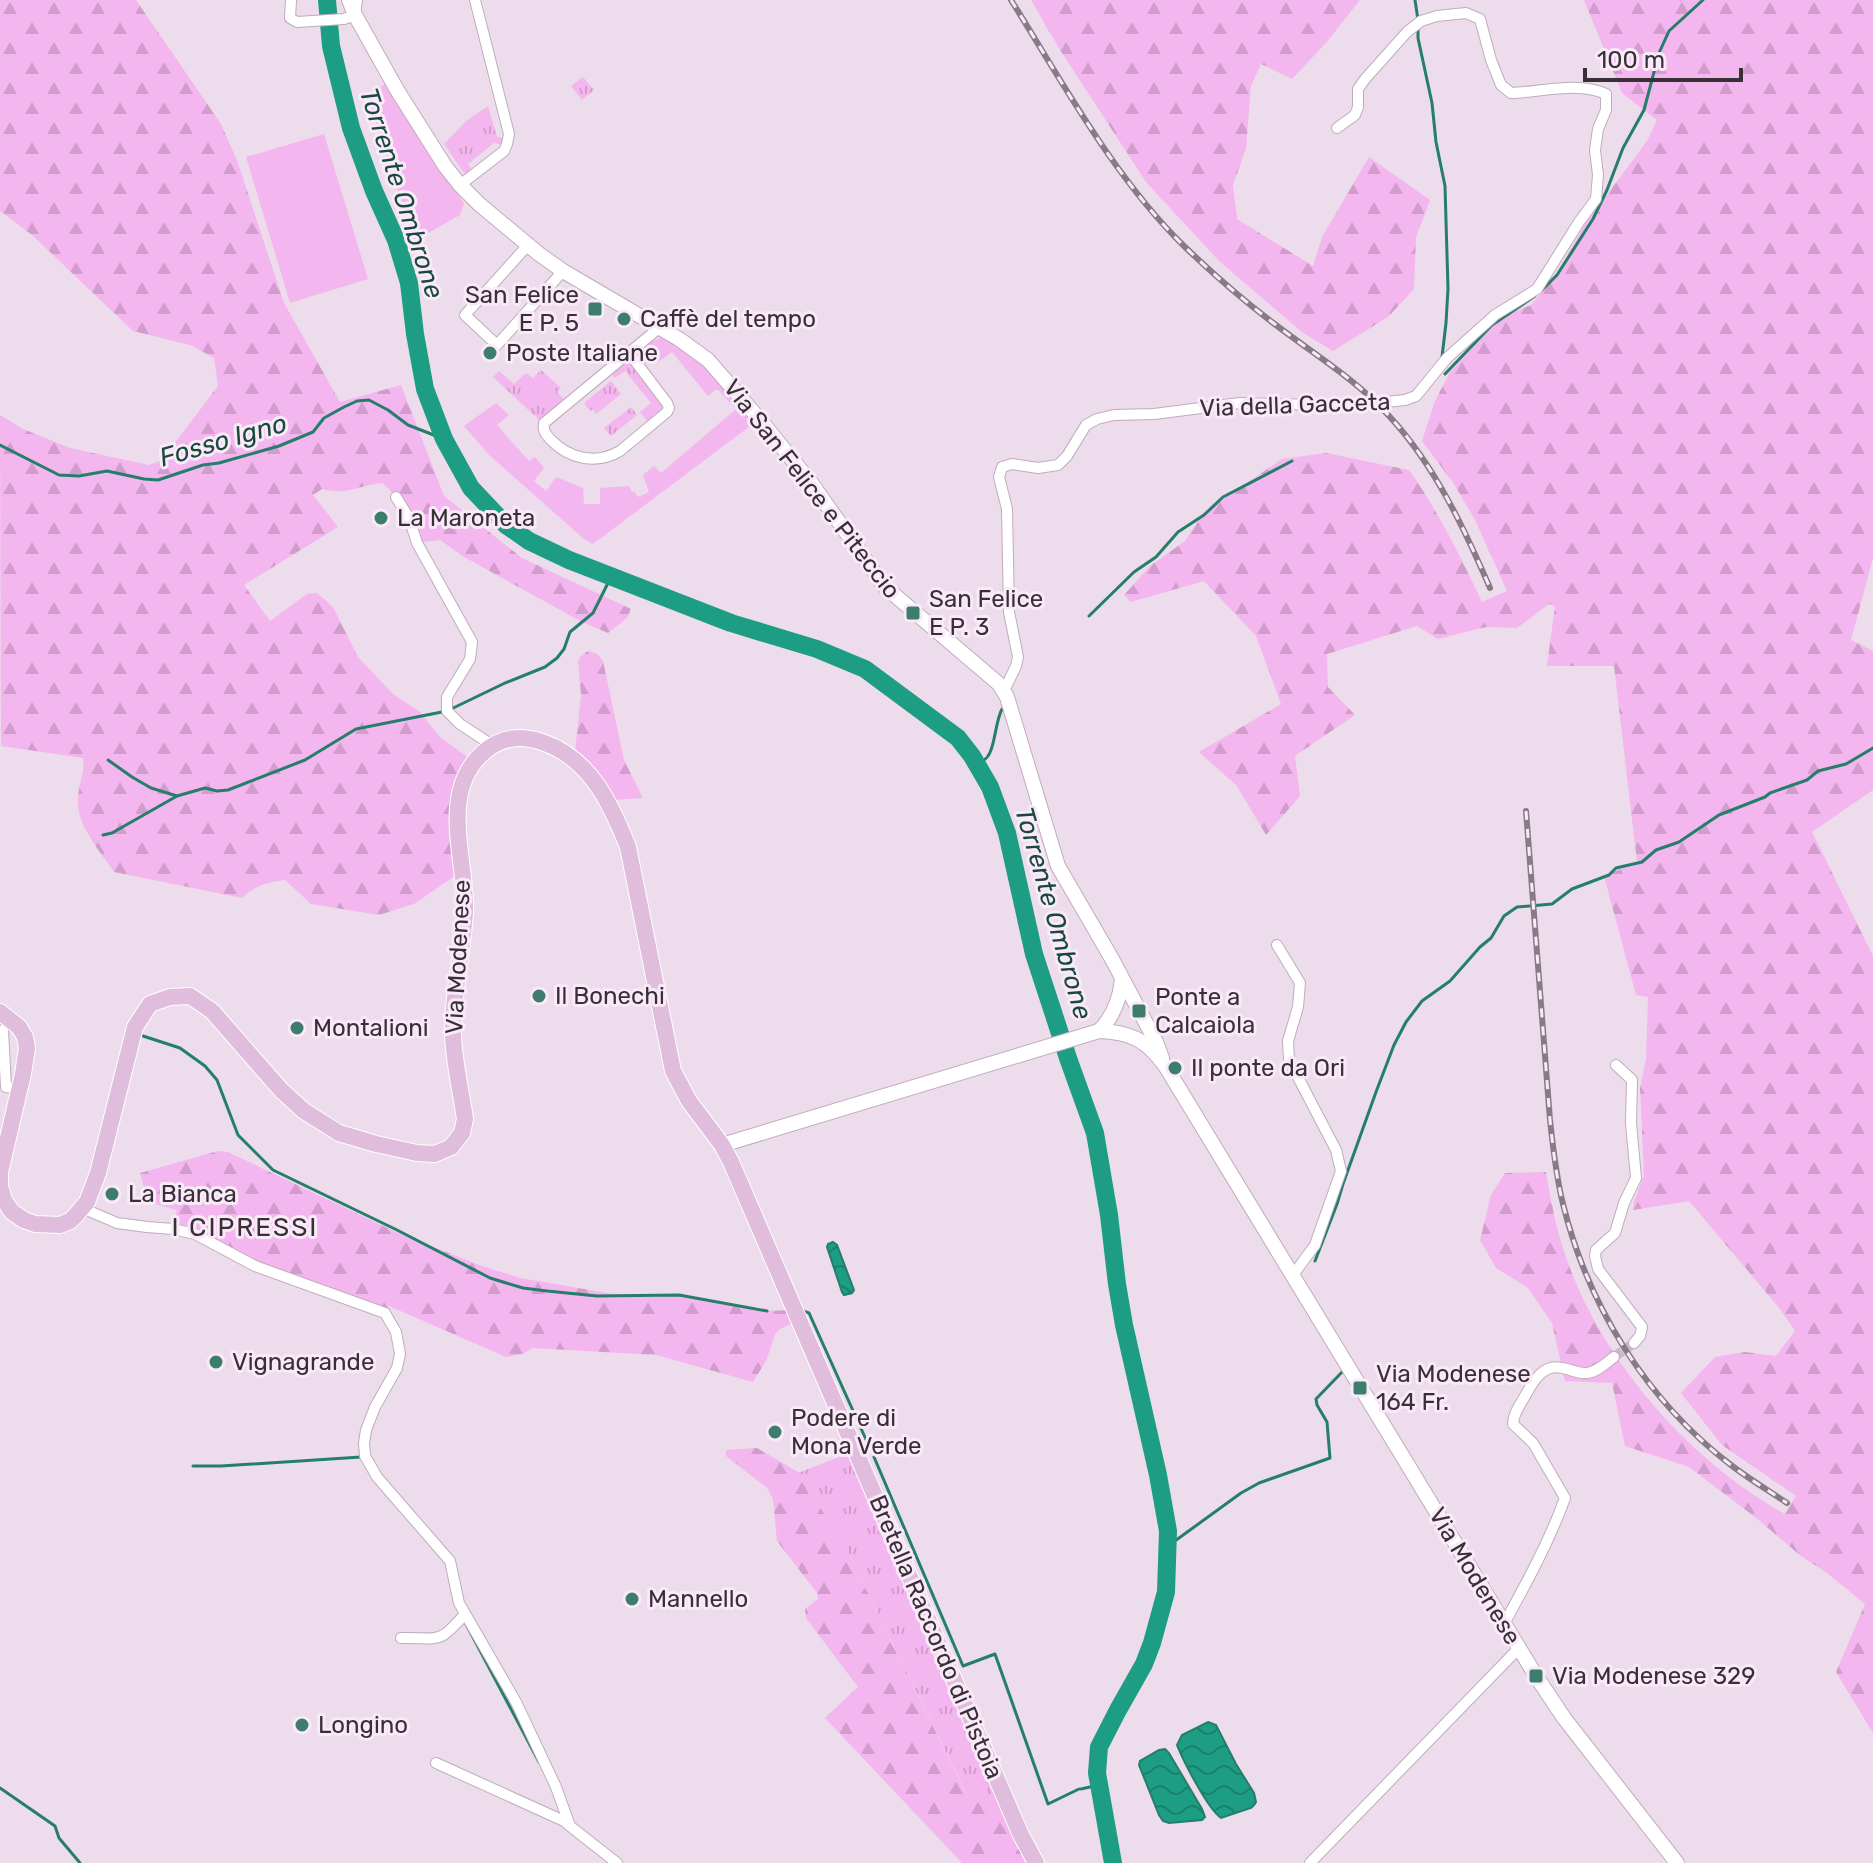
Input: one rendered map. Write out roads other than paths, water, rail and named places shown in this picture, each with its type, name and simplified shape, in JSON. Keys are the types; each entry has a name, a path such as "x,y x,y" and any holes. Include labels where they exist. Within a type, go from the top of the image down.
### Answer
{"main road":[{"path":"492,745 506,739 530,738 551,745 584,768 605,796 628,847 673,1071 689,1101 722,1145"},
{"name":"Via Modenese","path":"82,1208 98,1173 135,1027 150,1004 170,997 190,996 212,1011 281,1090 304,1111 339,1133 417,1153 435,1154 451,1147 462,1133 465,1119 452,1033 465,914 457,807 473,761 492,745"},
{"path":"0,1012 13,1020 25,1037 27,1048 0,1172 4,1200 12,1212 35,1224 60,1225 70,1221 82,1208"},
{"name":"Bretella Raccordo di Pistoia","path":"722,1145 1021,1835 1036,1863"}],"street":[{"path":"291,0 290,18 297,22 352,11"},
{"name":"Via San Felice e Piteccio","path":"349,0 352,11 397,90 460,185 528,245 563,271 697,350 719,371 812,484 884,586 999,684 1004,691 1058,866 1156,1042 1163,1063"},
{"path":"460,185 504,151 509,134 475,0"},
{"name":"Via della Gacceta","path":"1004,691 1018,657 1009,612 1007,509 999,477 1002,467 1012,464 1038,468 1058,465 1086,425 1114,415 1154,414 1240,403 1349,406 1416,396 1447,358 1495,315 1537,289 1596,199 1598,175 1595,150 1598,129 1606,110 1606,94 1594,88 1511,93 1501,85 1480,19 1466,13 1437,16 1421,21 1407,32 1370,73 1358,89 1355,115 1337,128"},
{"path":"528,245 465,315 497,345 563,271"},
{"path":"629,353 669,406 667,412 612,455 581,458 561,450 544,432 544,423 659,328"},
{"path":"396,497 409,518 417,543 472,642 470,659 447,697 447,711 460,724 492,745"},
{"path":"1277,945 1300,983 1298,1007 1288,1041 1289,1060 1336,1150 1341,1171 1315,1245 1293,1275"},
{"path":"1092,1033 1108,1021 1116,1006 1122,979"},
{"path":"3,1030 6,1087 19,1089"},
{"path":"722,1145 1092,1033 1119,1032 1134,1036 1163,1063"},
{"name":"Via Modenese","path":"1163,1063 1519,1648 1564,1718 1677,1863"},
{"path":"1616,1065 1632,1080 1631,1123 1636,1178 1615,1233 1596,1250 1595,1256 1598,1269 1642,1327 1634,1343"},
{"path":"82,1208 120,1224 195,1234 255,1266 385,1313 398,1339 399,1362 369,1420 364,1443 365,1456 377,1477 447,1555 465,1614 516,1702 552,1778 570,1826"},
{"path":"1504,1624 1542,1555 1565,1498 1533,1443 1513,1424 1513,1417 1533,1381 1546,1369 1560,1367 1589,1373 1614,1357"},
{"path":"401,1638 442,1637 465,1614"},
{"path":"1310,1863 1519,1648"},
{"path":"436,1763 550,1814 617,1863"}],"water":[{"path":"833,1242 837,1245 854,1290 852,1293 844,1295 842,1292 827,1247"},
{"path":"1208,1722 1216,1725 1256,1802 1251,1808 1221,1818 1203,1795 1177,1745 1182,1735"},
{"path":"1165,1749 1202,1809 1205,1817 1202,1820 1169,1823 1159,1815 1139,1765 1140,1761"}],"waterway":[{"name":"Torrente Ombrone","path":"327,0 331,46 351,128 396,240 409,283 425,389 444,439 471,488 506,525 529,541 569,560 731,623 817,649 865,669 958,738 990,787 1007,833 1034,954 1095,1133 1124,1325 1168,1531 1166,1592 1152,1643 1144,1664 1099,1747 1097,1773 1113,1863"},
{"path":"1415,0 1418,20"},
{"path":"1541,291 1557,275 1593,219 1623,148 1644,110 1659,53 1669,31 1703,0"},
{"path":"1418,27 1445,186 1448,289 1442,357"},
{"path":"1445,374 1492,325 1535,296"},
{"name":"Fosso Igno","path":"0,445 59,475 79,476 107,471 158,480 279,446 313,432 324,418 344,407 369,400 408,425 444,439"},
{"path":"1089,616 1134,572 1156,557 1178,532 1204,515 1223,497 1292,461"},
{"path":"108,760 151,788 177,796 205,788 228,790 305,760 356,729 447,711 545,667 557,658 570,632 593,613 611,577"},
{"path":"977,766 988,757 1002,709"},
{"path":"1315,1261 1376,1092 1406,1022 1422,1001 1450,981 1491,938 1504,916 1517,907 1552,904 1572,889 1609,875 1616,868 1642,862 1656,850 1679,842 1719,815 1807,780 1818,771 1846,764 1873,748"},
{"path":"103,835 112,833 177,796"},
{"path":"143,1036 180,1048 205,1066 217,1080 238,1135 273,1170 490,1278 523,1288 547,1291 597,1296 679,1295 767,1311"},
{"path":"803,1311 809,1313 868,1444"},
{"path":"1168,1546 1259,1483 1330,1458 1327,1422 1316,1399 1344,1370"},
{"path":"193,1466 361,1457"},
{"path":"874,1457 963,1666 995,1654 1048,1804 1079,1789"},
{"path":"466,1624 539,1762"},
{"path":"1081,1789 1099,1785"},
{"path":"0,1788 55,1826 59,1838 80,1863"}],"tunnel":[{"path":"1614,1357 1634,1343"}],"railway":[{"path":"1011,0 1091,129 1160,220 1195,257 1239,295 1363,390 1406,436 1447,498 1490,588"},
{"path":"1526,811 1551,1130 1561,1194 1574,1242 1605,1315 1625,1349 1673,1412 1738,1470 1787,1503"}],"place":[{"name":"San Felice E P. 5","path":"595,309"},
{"name":"Caffè del tempo","path":"624,319"},
{"name":"Poste Italiane","path":"490,353"},
{"name":"La Maroneta","path":"381,518"},
{"name":"San Felice E P. 3","path":"913,613"},
{"name":"Il Bonechi","path":"539,996"},
{"name":"Ponte a Calcaiola","path":"1139,1011"},
{"name":"Montalioni","path":"297,1028"},
{"name":"Il ponte da Ori","path":"1175,1068"},
{"name":"La Bianca","path":"112,1194"},
{"name":"Vignagrande","path":"216,1362"},
{"name":"Via Modenese 164 Fr.","path":"1360,1388"},
{"name":"Podere di Mona Verde","path":"775,1432"},
{"name":"Mannello","path":"632,1599"},
{"name":"Via Modenese 329","path":"1536,1676"},
{"name":"Longino","path":"302,1725"}],"district":[{"name":"I CIPRESSI","path":"245,1227"}]}
